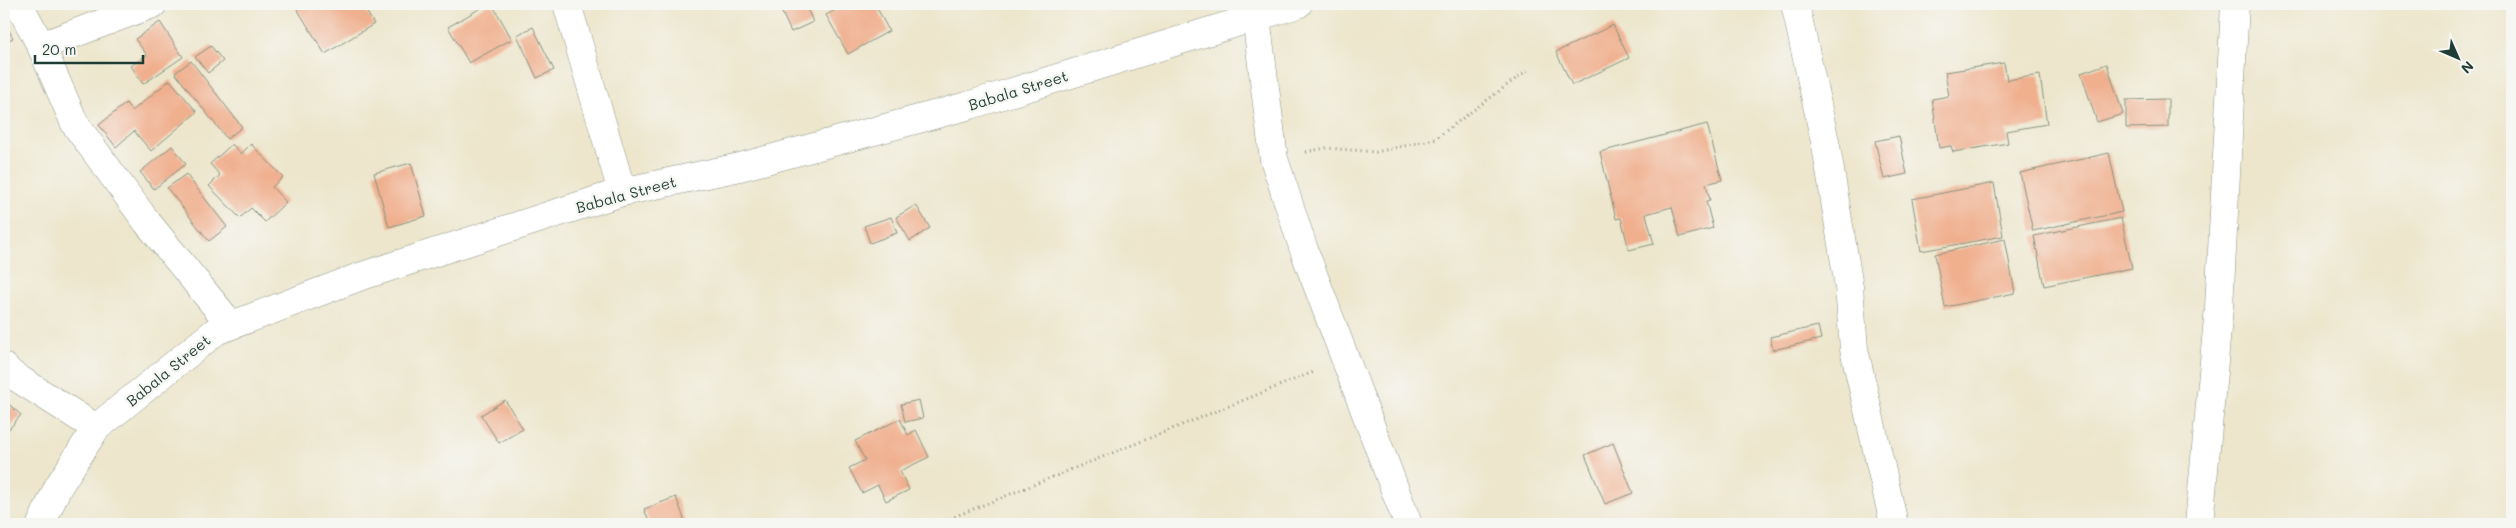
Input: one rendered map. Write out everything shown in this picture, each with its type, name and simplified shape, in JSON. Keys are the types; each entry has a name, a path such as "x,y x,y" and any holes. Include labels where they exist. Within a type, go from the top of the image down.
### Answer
{"street":[{"path":"19,4 41,46 75,124 147,222 231,325"},
{"path":"41,46 153,4"},
{"path":"567,4 622,192"},
{"name":"Babala Street","path":"41,524 58,487 96,428 216,331 359,277 622,192 740,167 967,106 1298,4"},
{"path":"1795,4 1826,146 1849,287 1854,349 1894,524"},
{"path":"2199,524 2219,307 2235,4"},
{"path":"1256,17 1274,159 1305,253 1408,524"},
{"path":"4,367 11,374 96,428"}],"path":[{"path":"1274,159 1326,148 1376,152 1435,139 1530,68"},
{"path":"936,524 1346,360"}],"building":[{"path":"294,4 362,4 374,24 325,54"},
{"path":"488,4 492,4 512,39 469,63 448,27"},
{"path":"778,4 805,4 813,22 791,32"},
{"path":"847,4 875,4 889,31 848,54 826,15"},
{"path":"4,21 13,38 4,43"},
{"path":"160,22 183,57 143,84 131,66 147,55 135,39"},
{"path":"1613,25 1629,58 1572,85 1556,52"},
{"path":"533,27 554,70 537,78 517,35"},
{"path":"211,46 223,61 208,73 195,57"},
{"path":"191,61 242,127 227,139 175,73"},
{"path":"2004,63 2007,80 2040,75 2047,124 2006,131 2008,143 1953,152 1951,146 1939,148 1932,99 1949,96 1945,72"},
{"path":"2107,64 2123,114 2097,122 2081,73"},
{"path":"170,80 197,112 151,151 134,131 116,147 99,125 126,103 132,111"},
{"path":"2168,99 2168,127 2126,128 2126,100"},
{"path":"1707,124 1722,180 1706,184 1710,200 1706,201 1713,228 1680,237 1672,207 1646,214 1654,244 1629,250 1621,218 1616,219 1600,152"},
{"path":"1899,136 1907,174 1884,179 1875,141"},
{"path":"232,144 241,154 251,144 283,177 272,187 286,202 265,222 251,208 240,218 209,186 220,175 210,164"},
{"path":"172,146 186,164 154,189 140,172"},
{"path":"2109,153 2122,212 2033,231 2020,173"},
{"path":"411,163 426,216 389,227 374,173"},
{"path":"186,174 227,227 209,241 167,188"},
{"path":"1994,183 2003,236 1921,251 1912,199"},
{"path":"916,205 930,228 910,241 896,217"},
{"path":"891,217 897,233 870,243 864,226"},
{"path":"2121,218 2132,268 2044,286 2034,236"},
{"path":"2005,239 2015,293 1945,307 1935,254"},
{"path":"1818,326 1821,339 1773,350 1770,337"},
{"path":"4,400 21,415 4,435"},
{"path":"505,400 523,429 499,443 481,415"},
{"path":"919,400 923,418 905,422 901,404"},
{"path":"900,419 908,435 916,430 929,457 900,471 909,490 886,501 878,485 862,493 849,468 865,460 855,441"},
{"path":"1613,443 1633,493 1605,504 1585,455"},
{"path":"676,497 686,524 650,524 644,509"}]}
